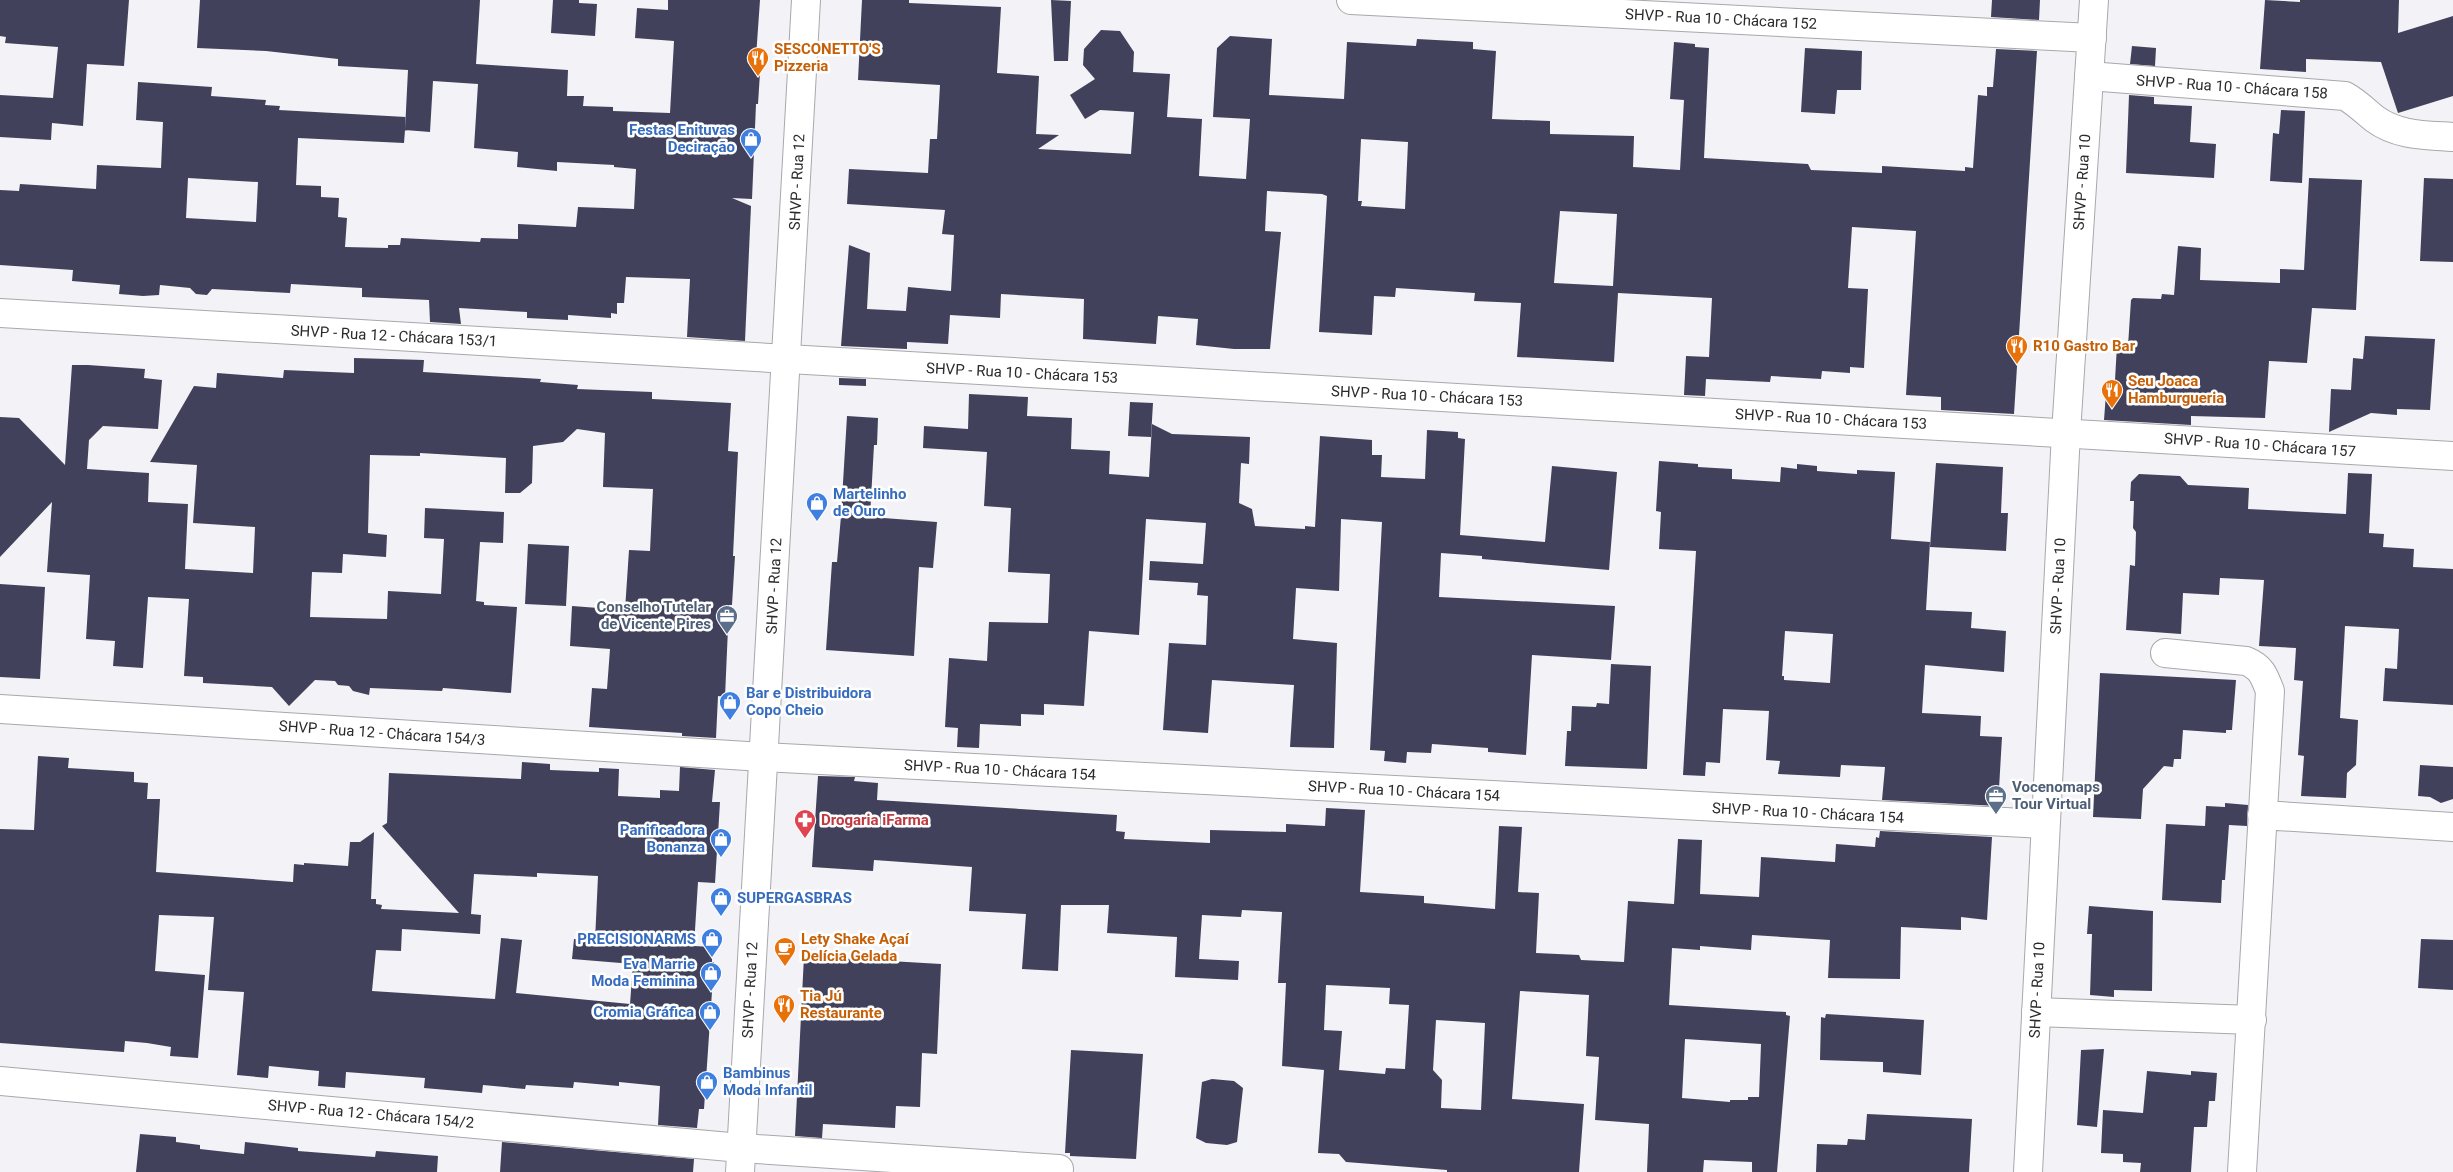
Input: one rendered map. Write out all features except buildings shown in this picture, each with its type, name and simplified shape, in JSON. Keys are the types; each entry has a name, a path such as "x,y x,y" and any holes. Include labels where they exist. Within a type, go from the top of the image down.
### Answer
{"street":[{"name":"SHVP - Rua 12","path":"741,1160 806,0"},
{"name":"SHVP - Rua 10 - Chácara 152","path":"1350,0 2092,38"},
{"name":"SHVP - Rua 10","path":"2028,1172 2066,433 2094,0"},
{"name":"SHVP - Rua 10 - Chácara 158","path":"2089,76 2344,96 2361,105 2388,127 2408,134 2453,137"},
{"name":"SHVP - Rua 12 - Chácara 153/1","path":"0,313 787,360"},
{"name":"SHVP - Rua 10 - Chácara 153","path":"787,360 2066,433"},
{"name":"SHVP - Rua 10 - Chácara 157","path":"2066,433 2453,456"},
{"path":"2165,653 2246,661 2257,665 2264,673 2270,690 2242,1172"},
{"name":"SHVP - Rua 12 - Chácara 154/3","path":"0,709 763,757"},
{"name":"SHVP - Rua 10 - Chácara 154","path":"763,757 2045,824"},
{"path":"2262,815 2453,827"},
{"path":"2036,1012 2252,1020"},
{"name":"SHVP - Rua 12 - Chácara 154/2","path":"0,1081 741,1160 1059,1168"}],"place":[{"name":"SESCONETTO'S Pizzeria","path":"758,77"},
{"name":"Festas Enituvas Deciração","path":"751,158"},
{"name":"R10 Gastro Bar","path":"2017,365"},
{"name":"Seu Joaca Hamburgueria","path":"2112,409"},
{"name":"Martelinho de Ouro","path":"817,522"},
{"name":"Conselho Tutelar de Vicente Pires","path":"727,635"},
{"name":"Bar e Distribuidora Copo Cheio","path":"730,721"},
{"name":"Vocenomaps Tour Virtual","path":"1996,815"},
{"name":"Drogaria iFarma","path":"805,839"},
{"name":"Panificadora Bonanza","path":"721,858"},
{"name":"SUPERGASBRAS","path":"721,917"},
{"name":"PRECISIONARMS","path":"712,958"},
{"name":"Lety Shake Açaí Delícia Gelada","path":"785,967"},
{"name":"Eva Marrie Moda Feminina","path":"711,992"},
{"name":"Tia Jú Restaurante","path":"784,1024"},
{"name":"Cromia Gráfica","path":"710,1031"},
{"name":"Bambinus Moda Infantil","path":"707,1101"}]}
